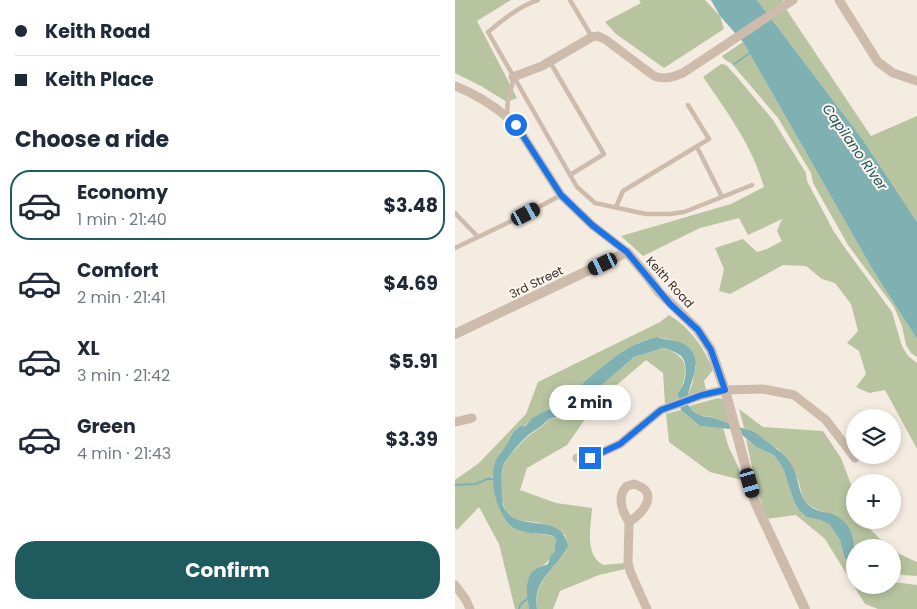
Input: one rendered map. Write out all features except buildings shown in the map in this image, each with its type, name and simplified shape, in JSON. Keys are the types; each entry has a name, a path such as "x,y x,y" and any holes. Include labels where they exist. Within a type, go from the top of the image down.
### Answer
{"street":[{"path":"513,76 550,62 592,37 598,36 659,78 674,77 793,0"},
{"path":"839,0 878,62 893,73 917,81"},
{"name":"Keith Road","path":"455,86 472,93 507,116 516,125 561,195 592,225 627,252 664,298 698,330 711,350 725,390 759,512 805,609"},
{"name":"3rd Street","path":"455,334 627,252"},
{"path":"577,458 590,458 620,444 661,410 702,395 725,390 763,389 794,395 826,420 846,446"},
{"path":"455,422 472,418"},
{"path":"629,522 628,562 632,576 647,609"},
{"path":"455,585 470,609"}],"lane":[{"path":"538,0 512,14 488,32 577,187 595,203 647,214 669,214 684,212 752,185"},
{"path":"570,0 592,37"},
{"path":"550,62 604,154 570,175"},
{"path":"507,116 508,97 513,76"},
{"path":"616,207 623,191 709,139 688,105"},
{"path":"697,147 722,197"},
{"path":"455,248 561,195"},
{"path":"455,213 478,238"}],"green space":[{"path":"455,0 511,0 477,21 517,98 507,102 455,73"},
{"path":"639,0 705,0 720,16 724,29 664,68 616,34 605,22 641,3"},
{"path":"757,0 783,0 784,6 871,136 917,116 917,222 863,140"},
{"path":"743,42 874,272 917,339 917,357 911,353 906,345 902,326 894,307 848,245 813,183 811,173 778,118 732,64 722,56"},
{"path":"721,64 726,65 773,120 806,173 807,181 833,230 892,312 902,346 908,356 917,363 917,449 901,420 901,409 895,409 885,390 869,393 856,387 866,374 859,351 847,343 858,331 851,304 835,283 822,279 806,266 783,265 730,294 719,291 724,269 715,248 743,239 757,252 767,249 782,241 777,231 782,219 748,235 739,218 700,228 643,256 621,236 731,204 764,187 746,143 703,77"},
{"path":"669,315 690,332 701,346 713,370 704,381 706,390 687,396 692,385 696,366 672,340 657,337 648,339 612,359 560,402 524,426 517,428 506,447 500,453 492,478 500,509 509,524 533,533 553,536 556,539 550,559 534,570 532,575 528,594 529,609 515,609 499,544 479,507 457,530 455,528 455,480 479,463 526,414 538,382 660,322"},
{"path":"663,348 680,357 685,368 678,400 665,404 663,373 646,360 598,401 567,445 527,468 520,490 556,503 592,508 590,540 593,554 603,565 625,563 625,569 599,575 560,591 553,609 537,609 539,588 565,552 567,541 565,535 541,523 517,520 510,516 505,510 500,491 503,466 509,456 527,437 545,424 548,419 560,418 572,399 590,393 602,385 634,357"},
{"path":"718,398 723,399 730,425 712,417 697,415 689,406"},
{"path":"739,409 763,427 823,431 841,458 847,474 846,525 834,515 810,506 802,496 797,477 784,456 777,449 744,428"},
{"path":"681,410 700,426 723,428 742,480 710,472 669,442 666,414"},
{"path":"746,439 756,447 774,455 783,468 794,502 799,510 806,517 829,524 840,540 846,559 846,573 825,539 796,515 766,519 755,482"},
{"path":"849,529 870,529 880,539 853,539"},
{"path":"901,555 917,562 917,576 902,575"},
{"path":"901,583 917,585 917,609 878,609 865,604 859,594 901,594"}],"water":[{"name":"Capilano River","path":"711,0 757,0 863,140 917,222 917,339 874,272 743,42 720,16"},
{"path":"657,337 682,343 689,348 696,362 688,393 688,405 695,413 757,434 787,458 796,474 801,495 808,505 816,510 838,517 846,524 846,529 850,530 853,539 846,539 846,559 840,540 829,524 806,517 799,510 794,502 783,468 774,455 756,447 740,433 730,429 700,426 681,410 678,393 685,380 685,364 681,356 663,348 634,357 602,385 590,393 572,399 563,416 548,419 527,436 504,463 501,489 503,506 506,511 512,517 521,521 558,529 564,536 568,546 538,590 536,599 537,609 529,609 528,580 534,570 548,564 554,552 556,539 553,536 530,533 513,528 504,518 497,503 493,486 493,470 498,456 520,426 525,426 536,416 560,403 617,355 643,341"}],"waterway":[{"path":"734,64 750,53"},
{"path":"455,485 476,484 487,479 494,479"},
{"path":"519,609 520,605 528,598"}],"route":[{"path":"516,125 561,195 592,225 627,252 659,292 698,330 711,350 725,390 702,395 661,410 620,444 590,458"}]}
